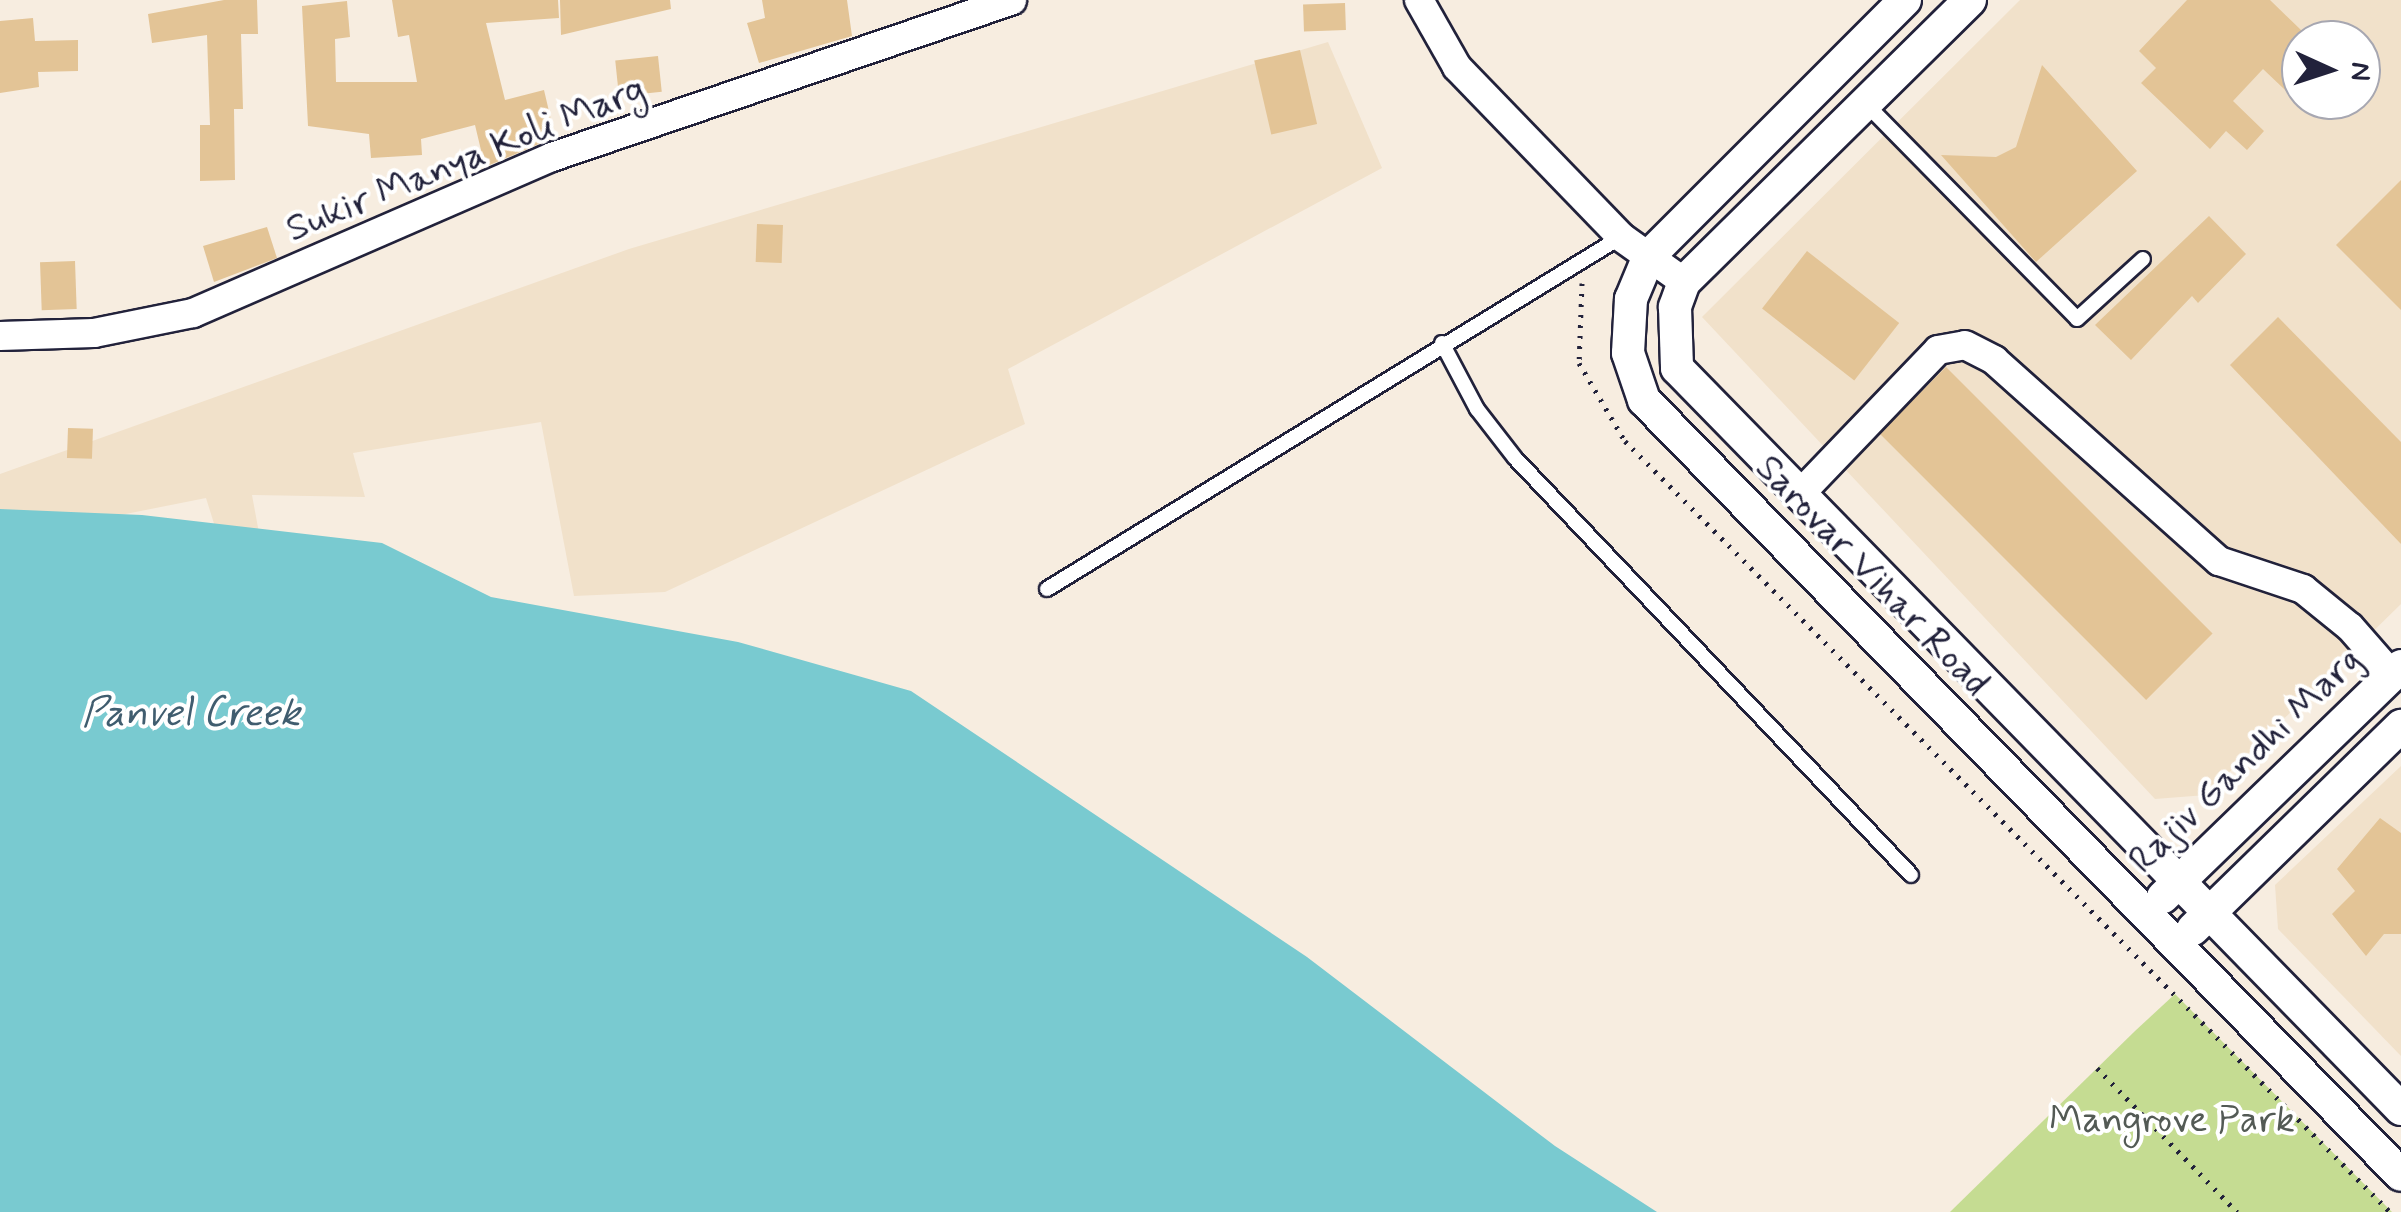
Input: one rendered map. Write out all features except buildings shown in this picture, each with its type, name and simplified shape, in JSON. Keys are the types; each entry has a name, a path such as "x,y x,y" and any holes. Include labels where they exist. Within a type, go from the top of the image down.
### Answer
{"street":[{"name":"Sukir Manya Koli Marg","path":"0,336 94,333 193,313 552,157 1012,0"},
{"path":"1418,0 1457,66 1621,237 1684,282 1970,0"},
{"name":"Sarovar Vihar Road","path":"1905,0 1649,256 1631,299 1628,353 1644,400 2401,1175"},
{"name":"Sarovar Vihar Road","path":"1684,282 1675,307 1677,368 2401,1109"},
{"path":"1800,494 1938,350 1965,345 1994,360 2219,561 2302,590 2396,670"},
{"name":"Rajiv Gandhi Marg","path":"2146,914 2396,670"},
{"path":"2176,945 2401,726"}],"lane":[{"path":"1866,103 2077,319 2143,259"},
{"path":"1048,589 1621,237"},
{"path":"1442,344 1477,409 1515,458 1911,875"}],"path":[{"path":"2096,1068 2236,1212"}],"shaded area":[{"path":"2020,0 2401,0 2401,604 2206,795 2155,799 1702,317"},
{"path":"1328,42 1382,168 1008,369 1025,424 665,592 574,596 541,422 353,453 365,497 252,495 264,560 227,565 206,498 0,539 0,474 629,249"},
{"path":"2401,766 2401,1056 2278,929 2275,885"}],"green space":[{"name":"Mangrove Park","path":"2175,994 2392,1212 1950,1212 2135,1031"}],"water":[{"name":"Panvel Creek","path":"0,509 142,515 382,543 491,597 738,642 911,691 1307,957 1555,1146 1657,1212 0,1212"}]}
